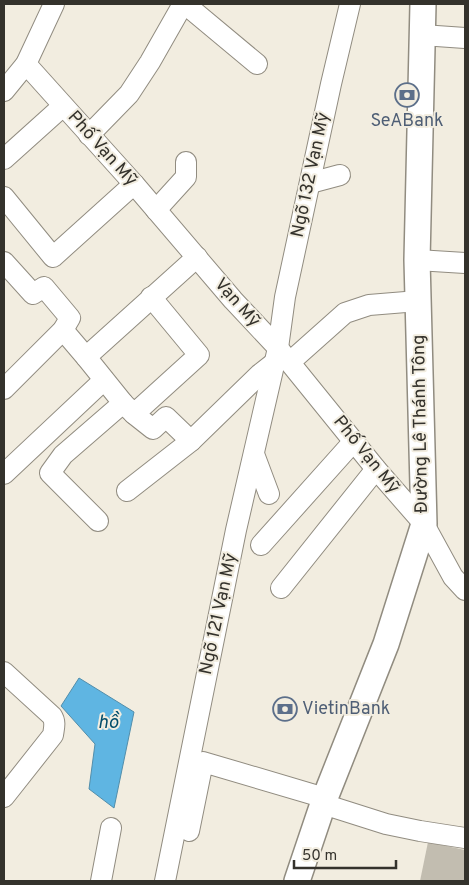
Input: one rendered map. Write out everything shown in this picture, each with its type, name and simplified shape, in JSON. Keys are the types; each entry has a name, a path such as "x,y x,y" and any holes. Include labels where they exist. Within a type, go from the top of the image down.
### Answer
{"main road":[{"name":"Đường Lê Thánh Tông","path":"297,881 324,801 386,644 424,524 417,260 422,4"}],"street":[{"path":"4,91 26,64 54,4"},
{"path":"90,135 129,94 184,4 257,64"},
{"name":"Ngõ 132 Vạn Mỹ","path":"281,358 285,297 330,84 350,4"},
{"path":"422,35 465,38"},
{"name":"Phố Vạn Mỹ","path":"26,64 197,257"},
{"path":"4,159 63,106"},
{"path":"156,210 186,177 186,162"},
{"path":"310,183 340,175"},
{"path":"4,197 53,257 134,184"},
{"path":"86,357 197,257"},
{"name":"Vạn Mỹ","path":"197,257 281,358"},
{"path":"417,260 465,263"},
{"path":"4,262 33,294 44,287 70,318 63,330 4,389"},
{"path":"98,522 50,472 63,455 199,355 151,297"},
{"path":"127,491 191,440 260,374 345,313 369,305 418,301"},
{"path":"63,330 128,408 153,429 166,418 191,440"},
{"name":"Phố Vạn Mỹ","path":"281,358 424,524 461,577"},
{"name":"Ngõ 121 Vạn Mỹ","path":"165,881 236,530 254,454 281,358"},
{"path":"4,474 104,380"},
{"path":"261,545 354,441"},
{"path":"254,454 269,494"},
{"path":"281,588 376,469"},
{"path":"4,672 52,716 55,726 53,735 4,797"},
{"path":"189,831 203,762 324,801 386,824 465,838"},
{"path":"101,881 111,828"}],"water":[{"name":"hồ","path":"79,678 134,712 114,808 89,789 95,744 61,706"}],"building":[{"path":"428,842 465,850 465,881 420,881"}],"place":[{"name":"SeABank","path":"407,95"},
{"name":"VietinBank","path":"285,709"}]}
